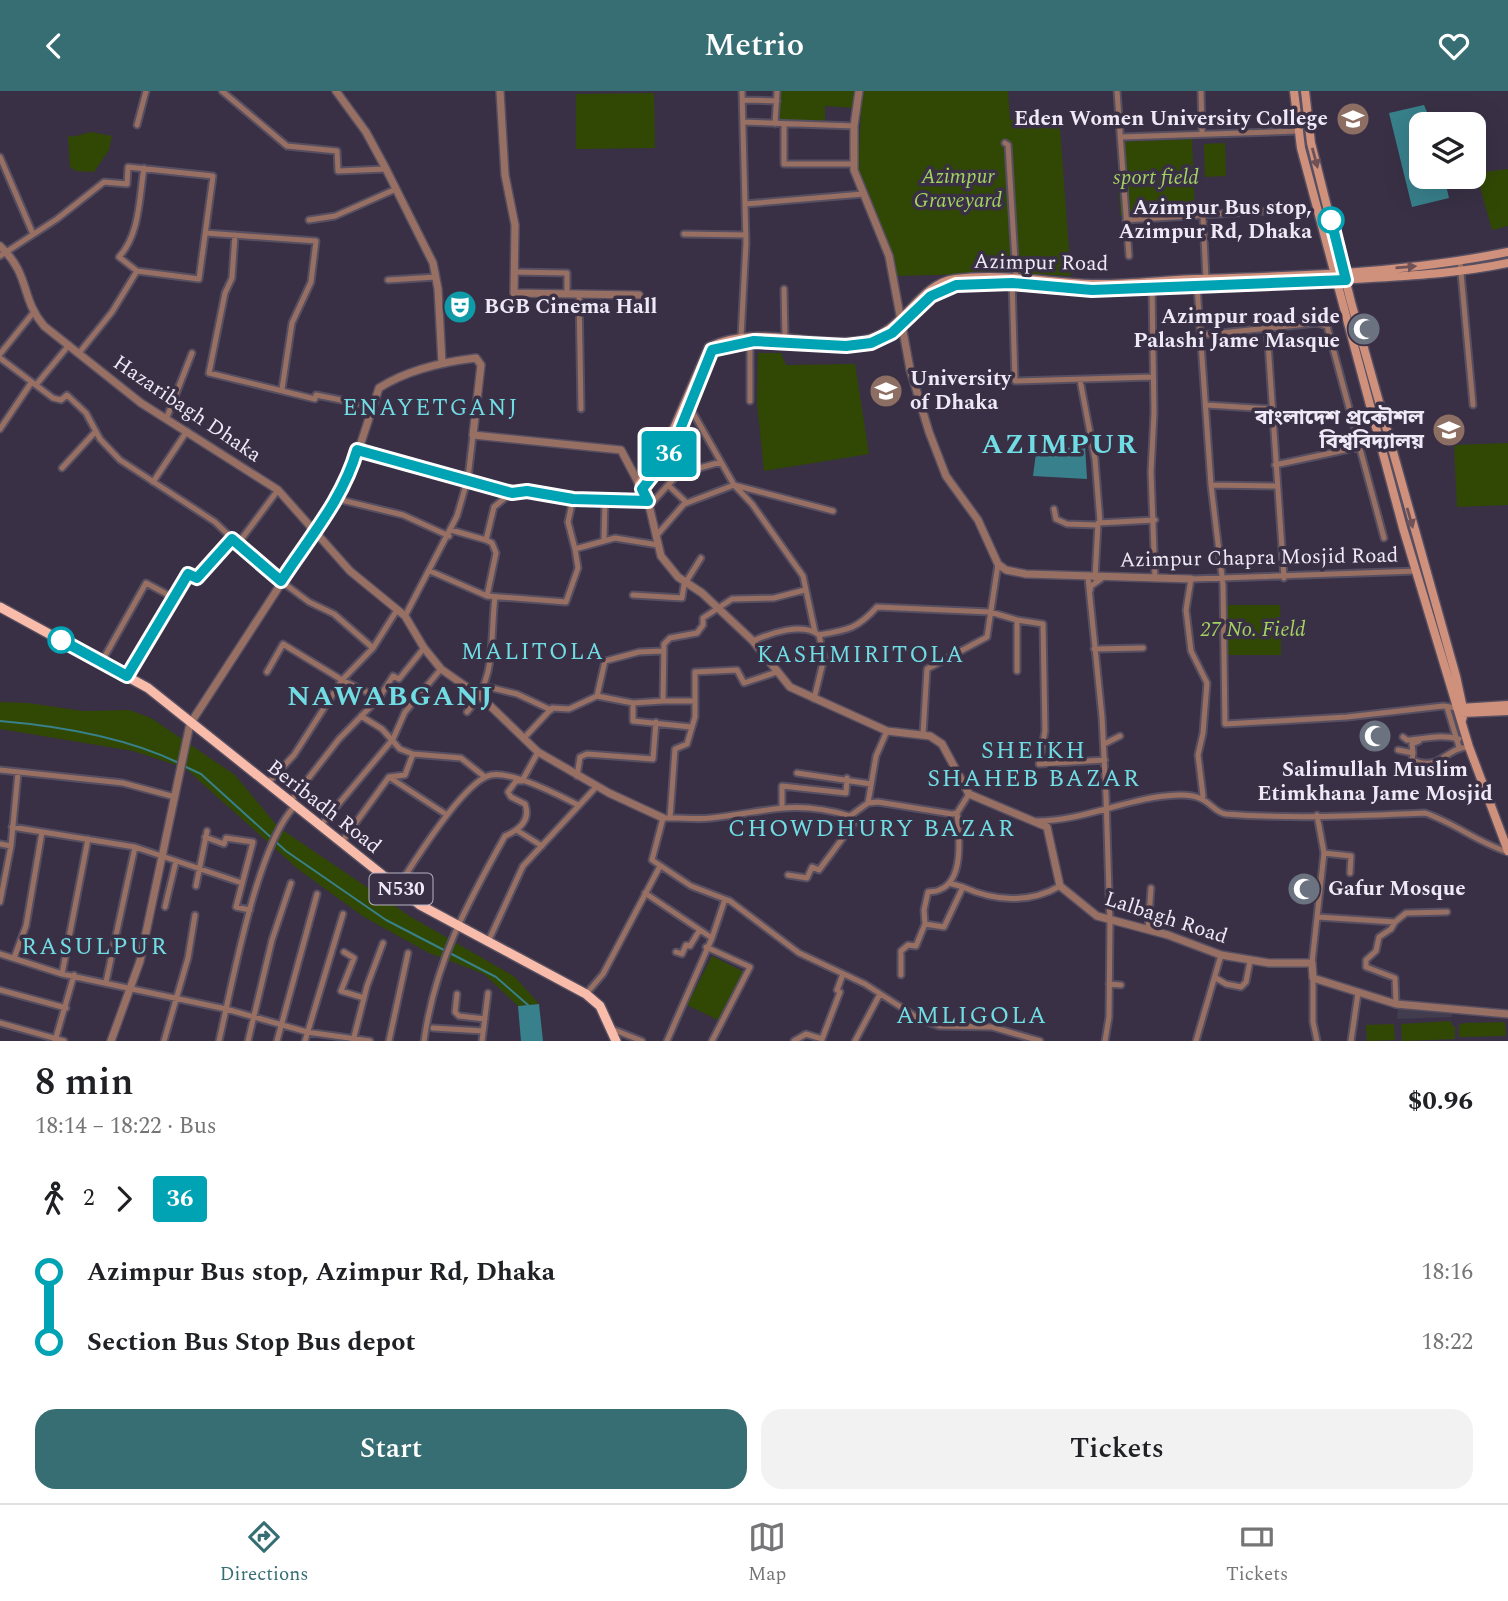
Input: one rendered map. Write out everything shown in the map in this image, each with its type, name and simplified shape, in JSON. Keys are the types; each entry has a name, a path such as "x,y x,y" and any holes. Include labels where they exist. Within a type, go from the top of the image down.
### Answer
{"highway":[{"name":"Beribadh Road","path":"0,607 148,688 420,905 455,928 586,994 600,1006 616,1041"}],"main road":[{"path":"1294,91 1298,131 1342,280 1469,747 1508,852"},
{"path":"1305,91 1311,143 1342,280 1410,551 1459,711"},
{"name":"Azimpur Road","path":"1342,280 1508,252"},
{"name":"Azimpur Road","path":"747,338 860,345 882,339 935,288 947,281 1014,279 1093,284 1152,284 1342,280 1462,273 1508,263"},
{"name":"Azimpur Road","path":"640,486 665,449 689,404 706,350 747,338 859,342 881,336 902,322"},
{"path":"1459,711 1508,705"},
{"path":"1459,711 1508,711"}],"street":[{"path":"138,125 146,91"},
{"path":"336,91 366,132 433,263 442,363"},
{"path":"500,91 505,175 514,217 514,293 639,295"},
{"path":"742,91 750,401"},
{"path":"775,124 778,91"},
{"path":"859,91 854,126 853,164 889,256 910,369 946,476 978,520 998,564 987,636 927,669 923,735"},
{"path":"1117,91 1129,256"},
{"path":"1200,91 1202,134"},
{"path":"223,92 288,146 337,151 338,171 386,169"},
{"path":"744,100 777,101"},
{"path":"743,122 854,126"},
{"path":"784,124 784,164 853,164"},
{"path":"1121,137 1298,131"},
{"path":"1005,143 1008,145 1010,167 1015,381 1153,377"},
{"path":"0,157 33,234"},
{"path":"144,168 138,215 129,247 119,257 138,271 199,279 213,176 144,168 128,167 127,184 104,182 33,234 2,251 15,260 23,275 33,313 0,356 52,398 61,400 67,395 86,413 107,449 120,460 215,522 234,542 281,581 309,601 334,614 373,648"},
{"path":"309,220 335,216 396,189"},
{"path":"746,204 863,194"},
{"path":"1126,221 1279,210"},
{"path":"1203,217 1199,281 1201,335 1211,485 1223,577 1225,724 1459,711 1459,747"},
{"path":"206,233 316,241 311,282 292,323 282,389"},
{"path":"235,235 232,278 225,293 209,373 315,399 316,395 371,406"},
{"path":"684,235 746,235"},
{"path":"1460,262 1473,405"},
{"path":"79,353 112,311 138,271"},
{"path":"515,272 567,273 567,293"},
{"path":"388,280 436,277"},
{"path":"1152,284 1151,472 1155,520 1155,580"},
{"path":"784,289 785,339"},
{"path":"579,294 581,409"},
{"name":"Hazaribagh Dhaka","path":"33,313 105,377 278,490 350,571 405,616"},
{"path":"1201,335 1317,323 1326,326 1384,538"},
{"path":"1267,328 1284,577"},
{"path":"0,429 34,384 69,345"},
{"path":"167,417 192,353"},
{"path":"111,1041 139,961 190,724 349,479 379,388 392,380 442,363 476,358 481,365 468,478 450,533 405,616 441,669 481,697 538,752 597,786 667,818 707,819 782,806 807,807 850,816 868,803 957,813"},
{"path":"1080,380 1095,459 1098,524 1095,578 1089,594"},
{"path":"689,404 734,485 752,505 803,576 804,590 824,658 814,699"},
{"path":"1207,405 1271,408"},
{"path":"62,468 96,431"},
{"path":"153,482 187,431"},
{"path":"473,435 548,444 615,447 624,454 649,503 658,545 666,566 753,641 790,687 887,731 923,735 942,744 969,794 1037,821 1050,832 1060,886 1041,895 998,899 948,883"},
{"path":"1275,465 1359,447"},
{"path":"357,450 468,478 512,493 527,491 573,499 649,503 678,474 720,461"},
{"path":"657,535 687,503 734,485 833,511"},
{"path":"1211,485 1276,486"},
{"path":"668,486 687,503"},
{"path":"127,676 188,574 197,578 207,564 234,542 278,490"},
{"path":"486,541 494,507 512,493"},
{"path":"337,499 403,515 450,533 492,543 496,553 487,596"},
{"path":"430,571 487,596 566,602 578,568 568,522 573,499"},
{"path":"604,539 605,501"},
{"path":"1054,509 1056,519 1061,522 1098,524 1155,520"},
{"path":"575,549 604,539 621,538 658,545"},
{"path":"633,595 682,599 684,585 701,558"},
{"name":"Azimpur Chapra Mosjid Road","path":"998,564 1006,570 1026,574 1155,580 1418,571"},
{"path":"1095,578 1089,594 1105,760 1109,923 1105,1041"},
{"path":"1191,579 1186,610 1191,651 1207,683 1203,733 1198,755 1203,796 1222,813 1425,813 1445,820 1488,846 1508,852"},
{"path":"101,663 146,583 174,598"},
{"path":"663,701 662,651 670,638 697,633 703,625 703,618 732,599 774,598 804,590"},
{"path":"467,712 481,697 492,659 495,597"},
{"path":"753,641 788,630 817,633 858,626 877,607 990,612 1043,624 1045,731 1039,764 1105,760"},
{"path":"267,784 294,755 342,680 373,648 397,610"},
{"path":"1017,620 1017,671"},
{"path":"267,672 283,644 342,680 379,698"},
{"path":"219,1041 250,910 280,823 339,739 379,698 393,676 399,679 424,647"},
{"path":"1094,649 1143,648"},
{"path":"597,697 605,661 639,652 662,651"},
{"path":"321,825 393,739 405,712 441,669"},
{"path":"777,671 744,683 737,670 696,671 695,717 687,744 675,749 667,818 652,860 659,868 691,886 725,899 799,953 880,994 907,1013 932,1025 992,1027 1040,1041"},
{"path":"484,686 517,694 551,710 569,709 597,697 633,703 695,701"},
{"path":"633,703 633,721 691,727"},
{"path":"524,738 551,710"},
{"path":"361,716 393,739 400,748 414,754 461,758 485,777"},
{"path":"578,776 580,757 587,754 653,759 656,722"},
{"path":"868,803 876,756 887,731"},
{"path":"1459,739 1433,734 1412,744 1412,760 1430,764 1441,761 1459,747 1469,747"},
{"path":"1104,744 1120,736"},
{"path":"1403,737 1407,740 1425,739"},
{"path":"1398,750 1413,753"},
{"path":"522,781 538,752"},
{"path":"341,843 389,777 405,775 414,754"},
{"path":"0,769 123,783 175,797"},
{"path":"0,902 11,846 19,773"},
{"path":"797,773 847,778 871,784"},
{"path":"398,887 435,828 485,777 501,775 522,781 578,805"},
{"path":"389,777 447,815"},
{"path":"782,806 782,786 846,793 847,778"},
{"path":"424,1041 428,1012 455,928 505,836 518,831 528,810 525,803 511,797 508,792 516,781 522,781"},
{"path":"488,943 517,875 597,786"},
{"path":"901,975 901,951 908,945 916,946 925,925 923,921 927,894 948,883 958,858 957,813 969,794"},
{"path":"1037,821 1066,819 1151,797 1203,796"},
{"path":"1317,815 1324,853 1312,963 1312,1022 1317,1041"},
{"path":"788,875 807,878 812,867 819,870 854,823 850,816"},
{"path":"12,827 135,847 242,883"},
{"path":"518,831 542,846"},
{"path":"14,958 26,926 42,832"},
{"path":"196,886 206,834 224,844 226,838 253,842 236,907 250,910"},
{"path":"62,974 89,839"},
{"path":"0,844 11,846"},
{"path":"106,982 135,847"},
{"path":"1324,853 1351,856 1350,873"},
{"path":"165,907 176,861"},
{"path":"586,994 603,974 659,868"},
{"path":"248,1041 272,940 291,883"},
{"name":"Lalbagh Road","path":"1060,886 1087,910 1109,923 1148,930 1221,955 1250,961 1312,963"},
{"path":"925,925 944,927 963,887"},
{"path":"1148,930 1151,888"},
{"path":"277,1041 317,894"},
{"path":"645,894 712,938"},
{"path":"667,1041 712,938 725,899"},
{"path":"1396,1004 1395,978 1366,967 1366,960 1376,951 1379,937 1406,913 1447,912"},
{"path":"305,1041 343,914"},
{"path":"164,1041 188,958 195,915"},
{"path":"1318,918 1395,922"},
{"path":"676,951 682,954 686,945 690,946 699,931"},
{"path":"354,1039 364,998 383,943"},
{"path":"706,947 750,967 712,1041"},
{"path":"344,952 354,958 341,991 364,998"},
{"path":"389,1041 408,953"},
{"path":"0,954 62,974 226,1009 307,1032 370,1041"},
{"path":"1196,1041 1221,955"},
{"path":"1216,978 1226,984 1241,987 1246,982 1250,961"},
{"path":"793,1041 806,1034 822,1039 840,992 837,990 843,974"},
{"path":"55,1040 74,975"},
{"path":"1313,978 1396,1004 1508,1014"},
{"path":"1109,984 1121,985"},
{"path":"0,990 66,1009"},
{"path":"482,1041 488,993"},
{"path":"1351,1041 1357,993"},
{"path":"457,994 455,1012 459,1016 485,1019"},
{"path":"855,1041 880,994"},
{"path":"0,1023 64,1041"},
{"path":"433,1028 483,1031"},
{"path":"612,1029 642,1041"},
{"path":"1013,1041 1016,1033"}],"shaded area":[{"path":"1424,105 1427,112 1409,112 1409,189 1447,189 1449,198 1412,207 1389,113"},
{"path":"1085,445 1087,479 1033,476 1036,453"},
{"path":"539,1004 543,1041 521,1041 518,1006"},
{"path":"1398,1006 1452,1011 1452,1017 1397,1019"}],"green space":[{"path":"780,91 857,91 855,108 825,106 825,121 778,122"},
{"name":"Azimpur Graveyard","path":"862,91 1008,91 1010,120 1059,115 1071,276 1017,273 895,276 878,219 858,171"},
{"path":"654,93 655,148 576,149 576,94"},
{"path":"91,132 112,136 109,150 94,172 76,171 70,167 68,135 72,137"},
{"name":"sport field","path":"1192,139 1195,213 1120,216 1117,142"},
{"path":"1225,143 1226,176 1205,177 1204,144"},
{"path":"1508,169 1508,226 1492,230 1480,189 1486,189 1486,172"},
{"path":"758,353 781,353 786,365 855,364 869,454 764,471 757,403"},
{"path":"1508,443 1508,505 1457,507 1454,445"},
{"name":"27 No. Field","path":"1224,605 1280,605 1281,655 1225,655"},
{"path":"0,702 83,711 129,710 151,718 235,775 278,827 411,917 515,977 539,1004 518,1006 484,974 429,953 364,917 298,869 185,768 133,751 0,729"},
{"path":"712,956 746,973 722,1022 687,1005"},
{"path":"1451,1021 1452,1026 1455,1026 1455,1039 1402,1041 1401,1024"},
{"path":"1505,1022 1506,1036 1459,1037 1459,1025 1464,1023"},
{"path":"1394,1024 1395,1040 1367,1041 1366,1025"}],"waterway":[{"path":"0,721 91,734 137,746 179,763"},
{"path":"184,766 201,774 286,851 386,920 496,977 528,1005"}],"bus line":[{"name":"36","path":"61,640 127,676 188,574 197,578 232,539 281,581 349,479 357,450 468,478 512,493 527,491 573,499 648,501 642,489 671,452 712,350 732,343 754,341 846,346 871,343 892,333 931,296 956,285 1012,283 1092,290 1346,280 1331,220"}],"place":[{"name":"Eden Women University College","path":"1353,119"},
{"name":"Azimpur Bus stop, Azimpur Rd, Dhaka","path":"1331,220"},
{"name":"BGB Cinema Hall","path":"460,307"},
{"name":"Azimpur road side Palashi Jame Masque","path":"1364,329"},
{"name":"University of Dhaka","path":"886,391"},
{"name":"বাংলাদেশ প্রকৌশল বিশ্ববিদ্যালয়","path":"1449,430"},
{"name":"Salimullah Muslim Etimkhana Jame Mosjid","path":"1375,736"},
{"name":"Gafur Mosque","path":"1304,889"}],"district":[{"name":"ENAYETGANJ","path":"431,408"},
{"name":"AZIMPUR","path":"1060,444"},
{"name":"MALITOLA","path":"533,652"},
{"name":"KASHMIRITOLA","path":"861,655"},
{"name":"NAWABGANJ","path":"391,696"},
{"name":"SHEIKH SHAHEB BAZAR","path":"1034,765"},
{"name":"CHOWDHURY BAZAR","path":"872,829"},
{"name":"RASULPUR","path":"95,947"},
{"name":"AMLIGOLA","path":"972,1016"}]}
